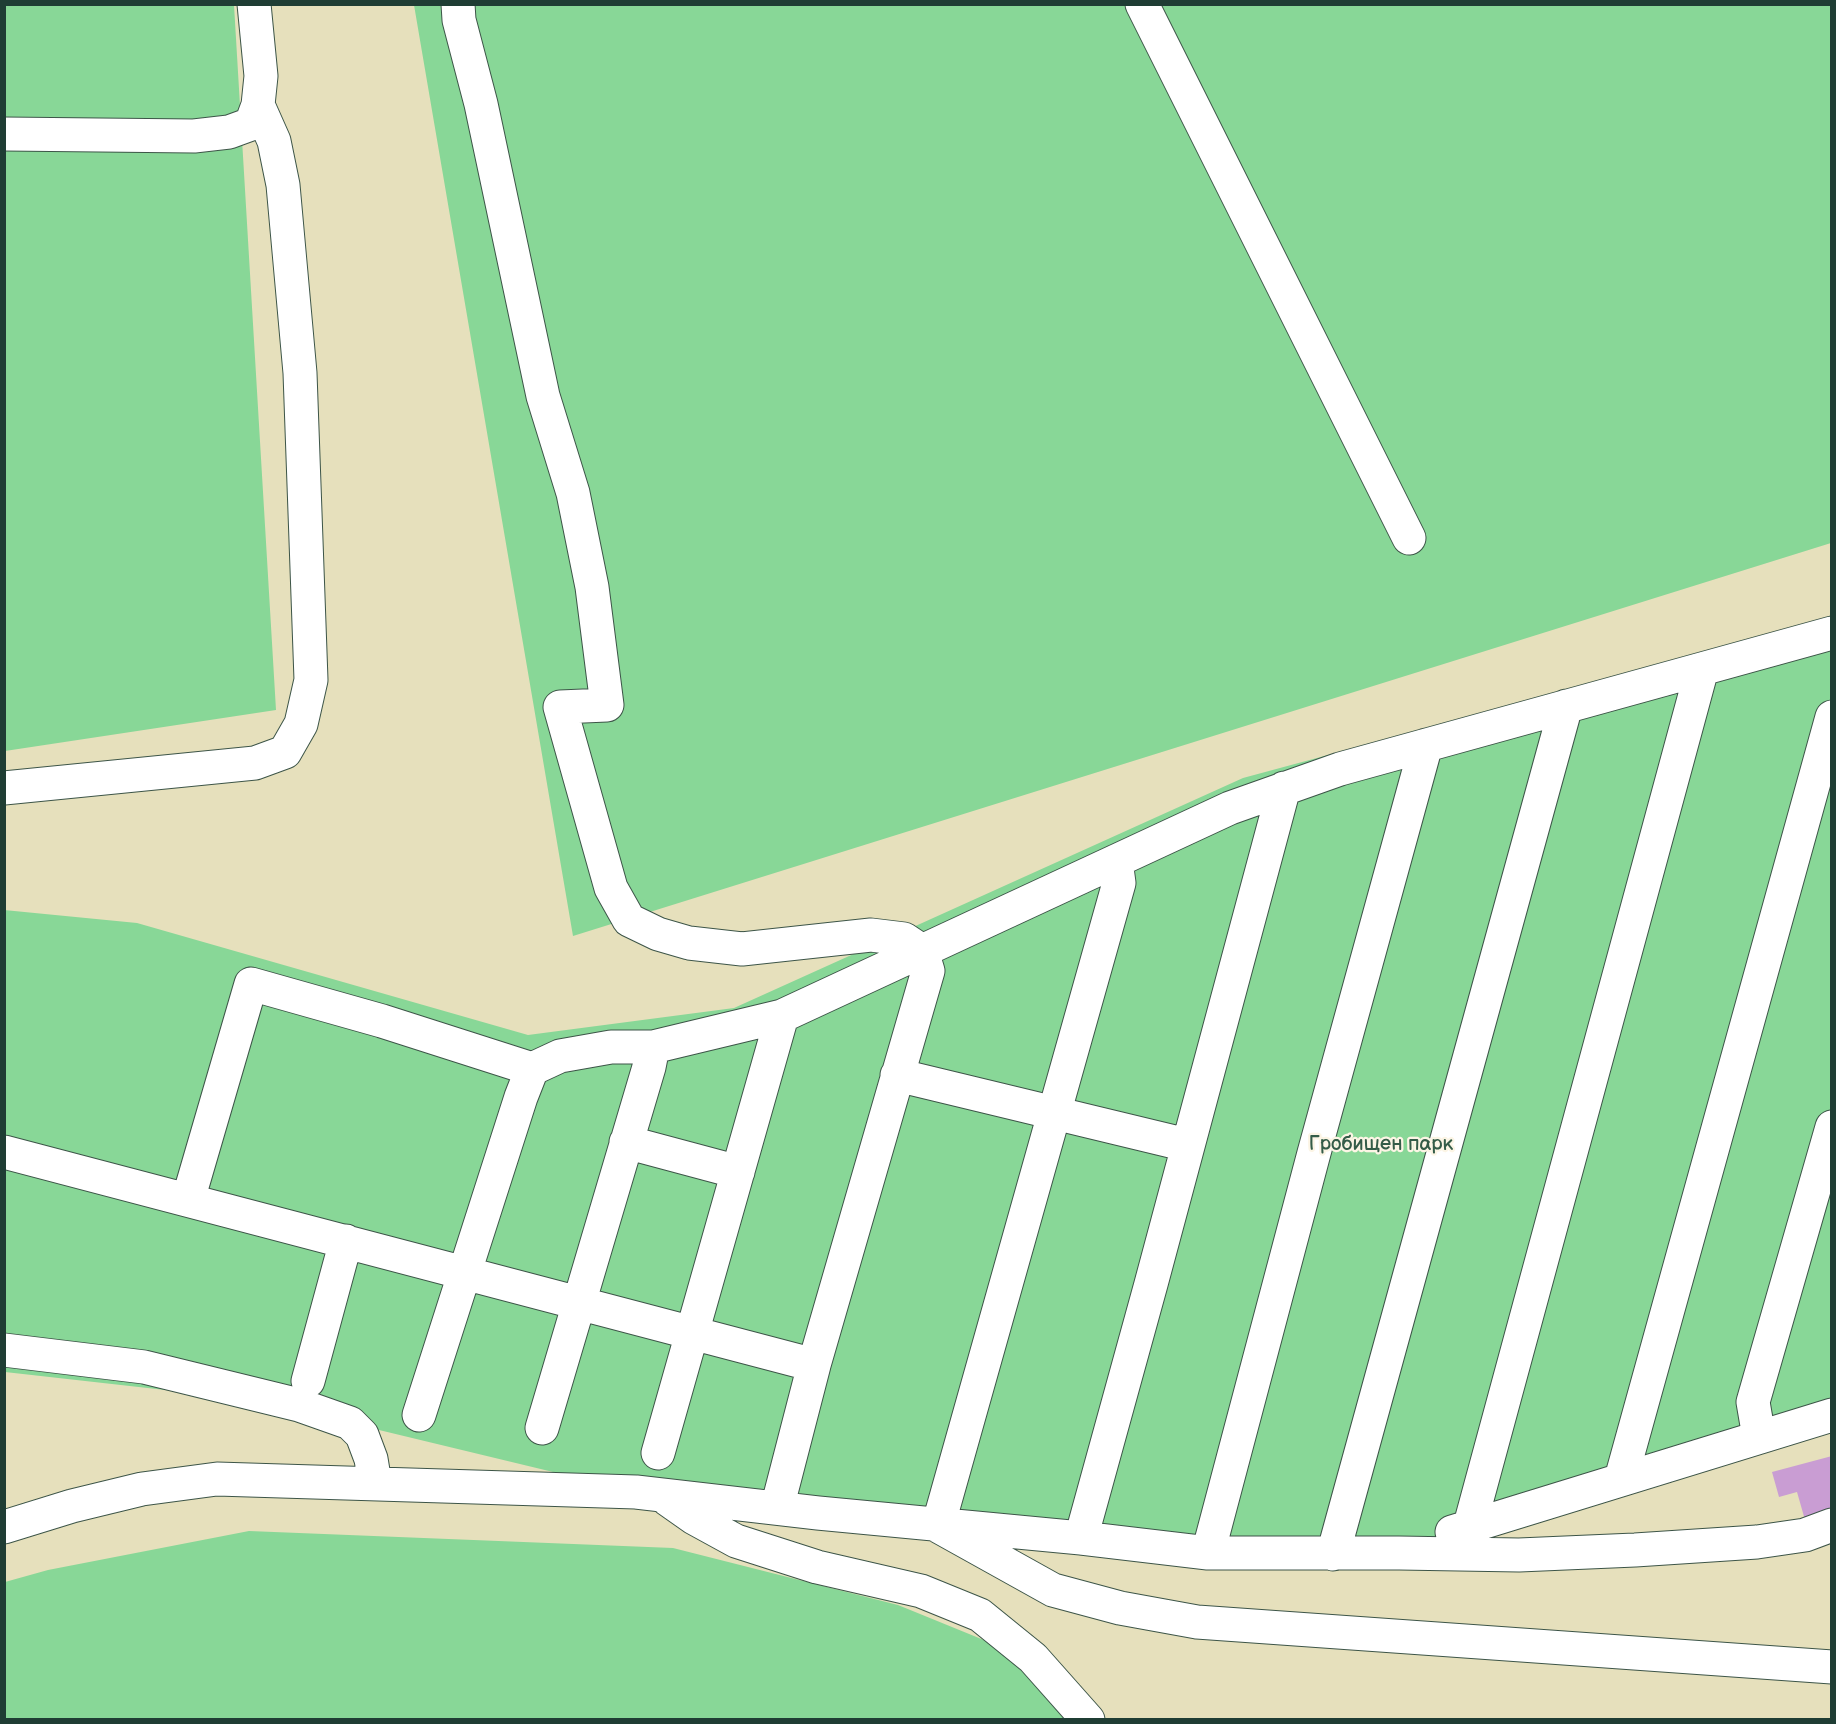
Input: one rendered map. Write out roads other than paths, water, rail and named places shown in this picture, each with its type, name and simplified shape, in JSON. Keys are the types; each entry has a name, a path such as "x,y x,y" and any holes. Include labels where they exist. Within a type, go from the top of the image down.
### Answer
{"street":[{"path":"4,134 194,136 229,132 251,124 258,105 261,76 255,4"},
{"path":"458,4 459,20 481,104 543,396 573,493 592,587 607,705 560,707 611,888 629,920 658,934 688,943 742,949 871,935 904,939 922,951 928,971 814,1365 777,1508"},
{"path":"1142,4 1409,538"},
{"path":"4,788 255,763 285,752 302,724 311,680 300,373 283,185 274,141 258,105"},
{"path":"188,1200 251,984 382,1021 532,1069 560,1056 611,1047 652,1047 782,1016 1230,808 1284,788 1340,769 1832,633"},
{"path":"1470,1526 1702,669"},
{"path":"1333,1554 1566,706"},
{"path":"1621,1479 1832,717"},
{"path":"1208,1553 1314,1153 1426,745"},
{"path":"1081,1538 1284,788"},
{"path":"938,1526 1119,883 1116,861"},
{"path":"658,1453 782,1016"},
{"path":"542,1428 650,1067 652,1047"},
{"path":"419,1415 532,1069"},
{"path":"897,1075 1187,1145"},
{"path":"1759,1437 1753,1402 1832,1126"},
{"path":"627,1142 738,1172"},
{"path":"4,1152 814,1365"},
{"path":"308,1381 346,1241"},
{"path":"4,1350 144,1367 299,1405 350,1423 362,1435 375,1483"},
{"path":"1399,1552 1470,1526 1832,1415"},
{"path":"4,1527 72,1506 142,1489 217,1479 636,1492 1208,1553 1399,1552 1519,1555 1635,1550 1757,1542 1805,1535 1832,1525"},
{"path":"662,1495 694,1518 736,1541 817,1567 921,1591 980,1615 1033,1658 1088,1719"},
{"path":"938,1526 1053,1590 1120,1608 1197,1622 1832,1667"}],"park label":[{"name":"Гробищен парк","path":"1381,1145"}]}
